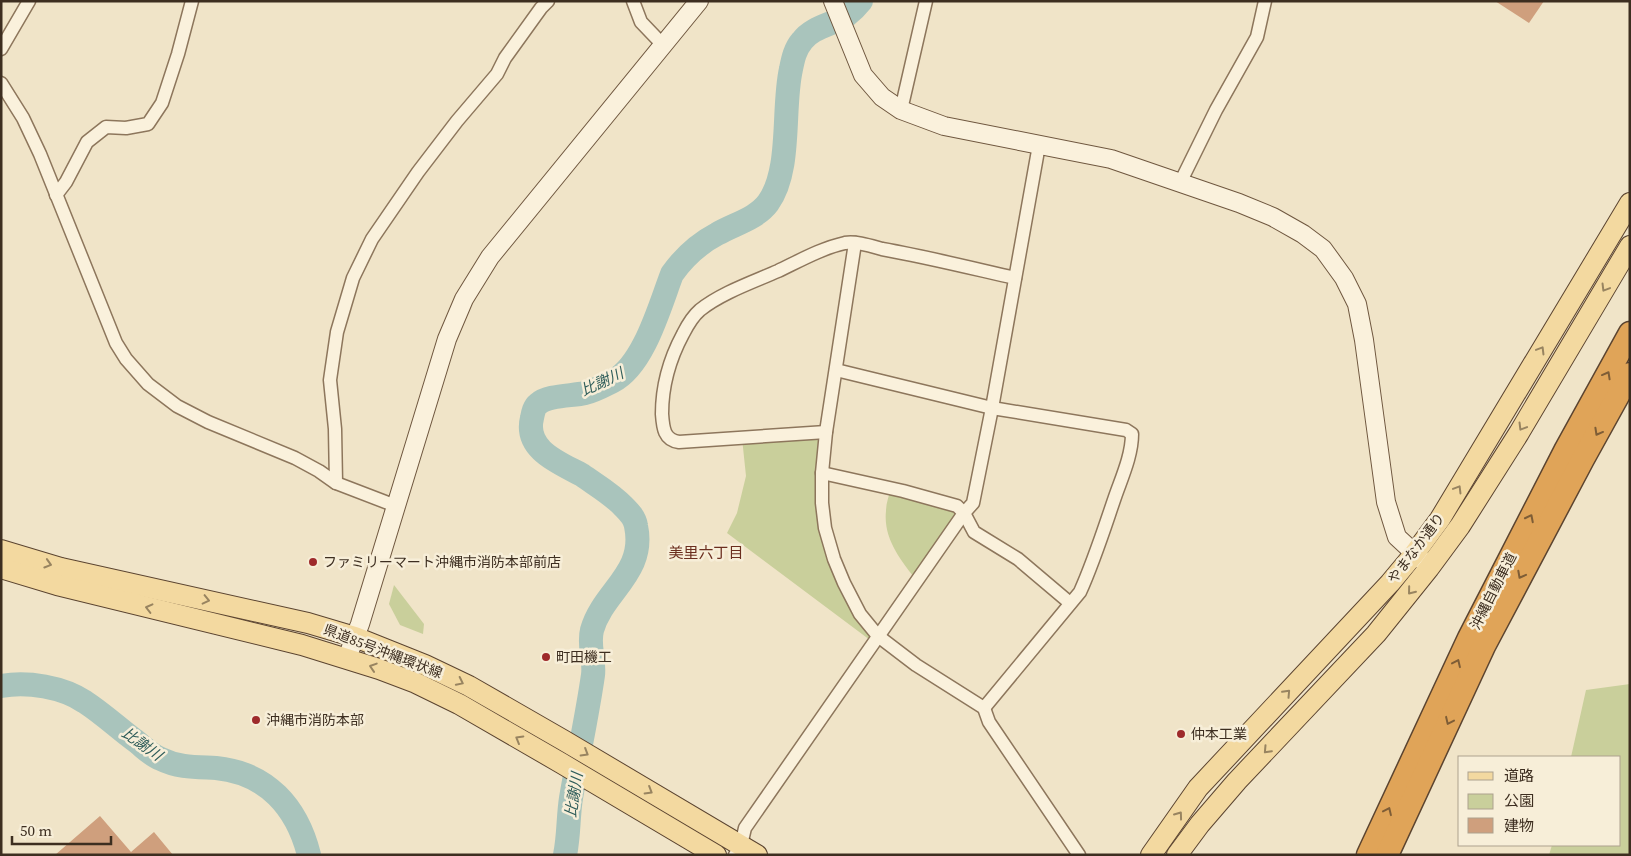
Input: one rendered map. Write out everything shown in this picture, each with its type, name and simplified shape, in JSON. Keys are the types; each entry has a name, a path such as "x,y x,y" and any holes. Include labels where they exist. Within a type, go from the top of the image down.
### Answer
{"highway":[{"name":"沖縄自動車道","path":"1368,855 1469,638 1566,449 1630,333"},
{"name":"沖縄自動車道","path":"1387,855 1484,646 1630,374"}],"main road":[{"name":"やまなか通り","path":"1151,855 1198,788 1390,582 1415,553 1440,519 1630,203"},
{"name":"やまなか通り","path":"1177,855 1200,824 1237,781 1376,634 1429,568 1460,526 1519,433 1630,246"},
{"name":"県道85号沖縄環状線","path":"1,550 60,568 308,623 355,637 426,665 469,686 563,740 744,852"},
{"name":"県道85号沖縄環状線","path":"1,568 57,585 302,645 347,658 416,683 459,704 716,855"}],"street":[{"path":"1,49 29,1"},
{"path":"56,195 66,182 87,142 106,127 126,128 148,124 162,103 178,54 192,1"},
{"path":"336,483 335,429 330,380 337,332 353,278 372,239 418,172 456,121 496,74 505,58 548,1"},
{"path":"633,1 641,22 663,45"},
{"path":"347,658 447,339 455,317 475,279 490,257 699,1"},
{"path":"833,1 863,75 882,97 901,110 944,126 1111,160 1240,203 1273,217 1303,234 1323,250 1344,278 1357,304 1364,340 1386,502 1398,537 1429,568"},
{"path":"901,110 926,1"},
{"path":"1180,183 1216,110 1256,37 1266,1"},
{"path":"1,83 23,118 40,154 116,343 126,359 148,384 184,410 208,422 295,458 336,483 396,506"},
{"path":"744,852 744,828 972,502 992,408 1039,144"},
{"path":"826,432 680,442 671,441 666,435 662,419 662,398 669,363 687,326 699,311 713,301 813,255 846,243 855,243 1015,278"},
{"path":"855,243 826,432 822,473 822,503 825,528 834,559 860,614 878,636 916,665 984,708 989,722 1080,855"},
{"path":"836,370 992,408 1126,430 1132,434 1132,444 1089,573 1080,592 984,708"},
{"path":"822,473 939,500 957,506 964,513 974,532 1018,559 1070,603"}],"green space":[{"path":"826,432 825,528 874,643 727,533 737,513 746,476 742,438"},
{"path":"891,488 964,513 917,581 894,549 887,531 886,508"},
{"path":"394,585 424,624 423,634 400,625 389,604"},
{"path":"1630,684 1630,855 1549,855 1552,846 1621,846 1621,756 1571,756 1586,690"}],"building":[{"path":"1495,1 1544,1 1529,23"},
{"path":"100,816 131,852 154,832 173,855 55,855"}],"waterway":[{"name":"比謝川","path":"565,855 571,798 593,675 592,630 597,616 622,581 635,557 637,542 636,526 630,513 619,502 582,475 554,460 539,447 533,439 531,429 534,410 542,401 554,397 588,392 613,381 624,373 634,362 650,333 672,274 681,262 704,242 751,217 768,203 776,189 780,174 785,138 788,85 796,51 802,41 812,32 847,15 861,1"},
{"name":"比謝川","path":"1,686 22,684 44,686 66,692 91,706 157,757 181,766 234,771 265,785 277,795 297,822 309,855"}],"place":[{"name":"ファミリーマート沖縄市消防本部前店","path":"313,562"},
{"name":"町田機工","path":"546,657"},
{"name":"沖縄市消防本部","path":"256,720"},
{"name":"仲本工業","path":"1181,734"}],"district":[{"name":"美里六丁目","path":"706,553"}]}
